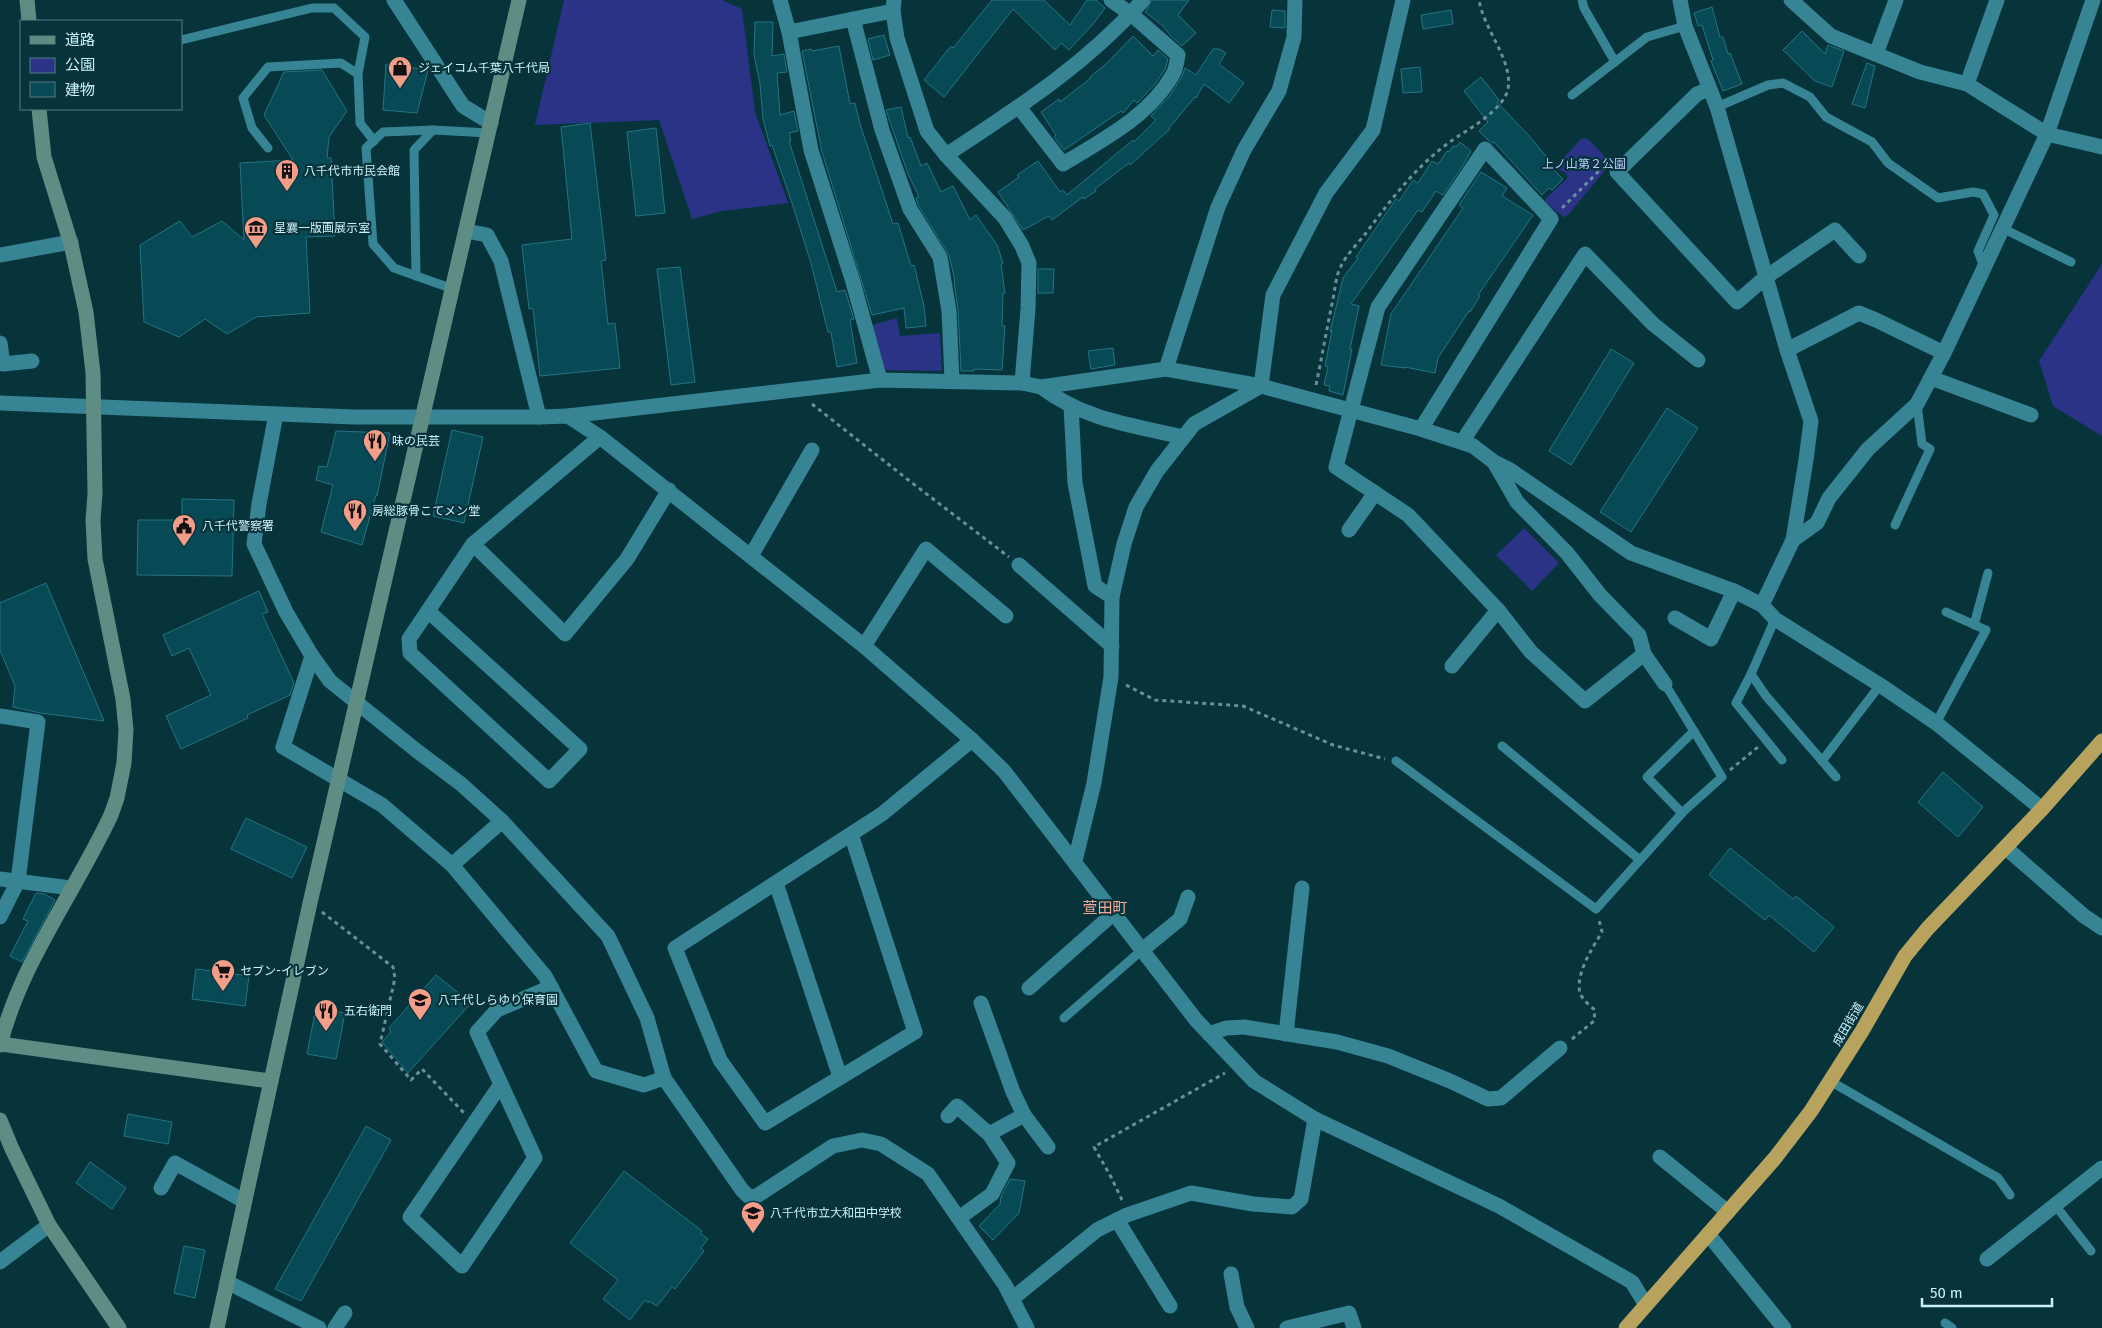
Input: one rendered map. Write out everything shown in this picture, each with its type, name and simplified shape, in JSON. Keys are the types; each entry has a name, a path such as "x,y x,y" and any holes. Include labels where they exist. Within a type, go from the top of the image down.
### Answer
{"highway":[{"name":"成田街道","path":"1626,1328 1776,1158 1811,1111 1862,1031 1905,956 1928,928 2042,810 2102,741"}],"street":[{"path":"27,0 29,20"},
{"path":"394,0 463,106 490,128"},
{"path":"217,1328 315,878 424,416 519,0"},
{"path":"780,0 789,32 812,150 853,282 880,380"},
{"path":"1019,107 1063,164 1123,126 1154,100 1174,73 1178,55 1131,14 1111,0"},
{"path":"946,156 1019,107 1081,61 1131,14 1143,0"},
{"path":"1166,370 1218,207 1244,150 1279,91 1294,37 1295,0"},
{"path":"1261,386 1273,295 1326,193 1373,130 1403,0"},
{"path":"1680,0 1685,26 1708,89 1717,107 1787,350 1811,421 1793,540 1762,605"},
{"path":"1876,54 1896,0"},
{"path":"1967,84 1997,0"},
{"path":"1793,540 1817,523 1829,498 1868,449 1917,404 1944,353 2047,134 2093,0"},
{"path":"1795,2 1831,36 1920,72 1967,84 2047,134 2102,147"},
{"path":"789,32 853,19 894,6 897,38 926,132 1004,218 1022,246 1029,264 1028,309 1022,383"},
{"path":"853,19 882,130 910,208 940,256 949,311 952,380"},
{"path":"1708,89 1697,94 1617,172 1737,302 1766,277 1835,230 1859,256"},
{"path":"39,110 44,156 71,242 86,312 93,373 95,560 123,699 126,730 124,763 117,798 101,836 29,966 0,1044 270,1081"},
{"path":"1420,429 1551,218 1485,149 1378,307 1336,467 1408,516 1498,610 1531,652 1586,701 1644,654"},
{"path":"466,231 487,235 502,261 539,417"},
{"path":"0,255 71,242"},
{"path":"1462,442 1585,254 1653,324 1698,360"},
{"path":"1787,350 1858,313 1944,353"},
{"path":"0,344 3,364 32,362"},
{"path":"0,403 354,417 539,417 568,416 880,380 952,380 1022,383 1041,387 1166,370 1261,386 1420,429 1473,446 1631,553 1734,591 1762,605 1775,619 1880,685 1936,723 2042,810"},
{"path":"1931,378 2031,415"},
{"path":"1075,861 1094,783 1111,677 1112,597 1124,544 1136,507 1157,471 1194,424 1261,386"},
{"path":"1041,387 1054,397 1100,419 1183,438"},
{"path":"1071,405 1075,483 1096,586 1112,597"},
{"path":"276,414 259,504 254,544 286,612 312,656 330,681 461,784 502,820 608,936 647,1018 664,1078 748,1196 755,1197 833,1146 862,1140 881,1144 928,1174 1005,1284 1027,1328"},
{"path":"568,416 600,437 669,490 864,646 972,740 1004,771 1196,1020 1254,1082 1315,1119 1499,1206 1632,1282 1646,1305"},
{"path":"428,611 580,750 549,781 410,653 409,639 473,544 600,437"},
{"path":"751,556 812,450"},
{"path":"1494,462 1517,502 1567,553 1600,595 1639,635 1644,654 1664,684"},
{"path":"473,544 564,634 627,559 669,490"},
{"path":"1349,530 1374,493"},
{"path":"864,646 926,549 1006,616"},
{"path":"1019,564 1112,646"},
{"path":"1675,618 1711,638 1734,591"},
{"path":"1452,666 1498,610"},
{"path":"312,656 283,747 382,805 452,865 545,976 596,1071 644,1086 664,1078"},
{"path":"0,716 38,722 18,881 0,917"},
{"path":"851,834 915,1032 765,1123 720,1060 675,948 776,883 851,834 882,814 972,740"},
{"path":"452,865 502,820"},
{"path":"2006,848 2084,916 2102,928"},
{"path":"0,879 72,888"},
{"path":"776,883 840,1078"},
{"path":"1286,1034 1302,888"},
{"path":"1142,950 1180,919 1188,898"},
{"path":"1029,988 1114,912"},
{"path":"501,1084 410,1217 462,1266 535,1158 501,1084 476,1032 497,1010 551,987"},
{"path":"980,1002 1013,1092 1024,1115 1048,1147"},
{"path":"1209,1034 1226,1028 1244,1027 1337,1042 1388,1056 1450,1081 1488,1099 1501,1098 1560,1048"},
{"path":"957,1105 989,1134 1008,1163 992,1194 960,1218"},
{"path":"989,1134 1024,1115"},
{"path":"1012,1298 1097,1230 1122,1218 1191,1193 1253,1204 1292,1207 1301,1199 1315,1119"},
{"path":"0,1121 49,1225 119,1328"},
{"path":"1660,1157 1728,1212"},
{"path":"161,1188 175,1163 244,1201"},
{"path":"1987,1259 2102,1168"},
{"path":"1122,1218 1170,1306"},
{"path":"0,1262 49,1225"},
{"path":"1708,1234 1784,1328"},
{"path":"1231,1274 1237,1307 1247,1328"},
{"path":"227,1282 319,1328"},
{"path":"335,1328 345,1313"},
{"path":"1287,1328 1349,1313 1354,1328"}],"lane":[{"path":"1582,0 1584,8 1614,62"},
{"path":"182,40 312,8 334,8 365,38 358,74 360,123 374,141"},
{"path":"1572,95 1646,37 1685,26"},
{"path":"268,148 252,128 243,98 268,67 341,63 358,74"},
{"path":"1717,107 1768,85 1783,83 1810,97 1826,117 1872,142 1888,162 1938,198 1972,192 1983,194 1994,215 1978,251 1984,267"},
{"path":"453,289 394,268 373,244 366,148 383,132 490,128"},
{"path":"416,276 414,150 432,130"},
{"path":"2002,228 2071,262"},
{"path":"1895,525 1930,450 1922,444 1917,404"},
{"path":"1974,624 1988,573"},
{"path":"1936,723 1986,630 1946,612"},
{"path":"1775,619 1736,703 1782,760"},
{"path":"1751,674 1766,696 1836,777"},
{"path":"1396,761 1596,909 1682,813 1722,777 1664,684"},
{"path":"1822,760 1880,685"},
{"path":"1682,813 1647,777 1694,731"},
{"path":"1502,746 1640,860"},
{"path":"1064,1018 1142,950"},
{"path":"1830,1081 1998,1178 2010,1195"},
{"path":"2055,1205 2091,1251"}],"path":[{"path":"1312,400 1340,266 1394,194 1419,167 1438,149 1473,127 1503,101 1508,90 1509,76 1506,62 1481,11 1479,0"},
{"path":"1551,218 1606,164 1617,172"},
{"path":"795,389 907,479 1019,564"},
{"path":"1111,677 1155,700 1243,706 1333,745 1368,756 1396,761"},
{"path":"1722,777 1766,741"},
{"path":"310,903 392,967 395,978 380,1044 411,1080 422,1069 474,1124"},
{"path":"1560,1048 1594,1021 1595,1010 1580,995 1579,987 1584,963 1602,932 1596,909"},
{"path":"1122,1218 1119,1193 1094,1147 1238,1065"}],"green space":[{"path":"564,0 722,0 742,9 755,112 788,203 722,211 692,219 659,120 535,125"},
{"name":"上ノ山第２公園","path":"1582,138 1588,139 1611,163 1567,216 1563,217 1545,202 1546,198 1567,179 1567,175 1557,168 1557,165"},
{"path":"2102,264 2102,436 2053,406 2039,361"},
{"path":"897,318 900,336 940,333 942,371 883,370 872,325"},
{"path":"1524,528 1559,563 1532,591 1496,555"}],"building":[{"path":"992,0 1044,0 1070,25 1087,0 1096,0 1105,8 1069,50 1061,43 1055,50 1013,9 944,97 924,80"},
{"path":"1152,0 1189,0 1178,15 1196,33 1182,46 1162,25 1145,12"},
{"path":"1712,7 1720,37 1723,37 1728,54 1730,53 1742,84 1723,91 1711,61 1713,60 1702,25 1698,26 1694,13"},
{"path":"1272,10 1285,11 1285,28 1270,27"},
{"path":"1451,10 1453,24 1423,29 1421,15"},
{"path":"755,22 773,22 772,56 784,54 787,72 777,73 780,115 794,111 798,131 789,133 791,141 789,141 837,292 845,290 854,319 850,320 857,363 837,367 831,332 828,332 811,263 772,145 770,146 763,119 760,84 754,55"},
{"path":"1802,31 1825,54 1828,45 1844,51 1832,87 1815,81 1783,50"},
{"path":"884,35 890,55 873,60 868,39"},
{"path":"1133,36 1153,56 1158,50 1168,59 1165,69 1156,83 1137,103 1134,100 1123,113 1121,111 1064,150 1054,137 1056,135 1041,112 1059,99 1060,102 1091,78"},
{"path":"839,46 850,104 855,103 860,124 893,224 898,223 911,266 914,265 924,306 926,326 906,328 904,308 872,315 822,152 802,51"},
{"path":"1213,49 1219,49 1226,53 1219,64 1244,83 1229,103 1204,84 1196,98 1170,129 1130,165 1129,163 1095,189 1096,191 1084,199 1083,197 1052,220 1049,216 1023,230 998,192 1019,177 1017,175 1038,161 1060,192 1063,190 1067,195 1133,140 1134,142 1156,120 1151,116 1171,94 1185,68 1196,75"},
{"path":"1867,63 1875,66 1865,108 1852,104"},
{"path":"386,64 428,70 417,113 383,110"},
{"path":"1420,67 1422,92 1403,93 1401,69"},
{"name":"八千代市市民会館","path":"322,70 347,111 329,137 327,158 331,158 335,236 306,237 310,313 256,317 227,334 205,319 179,337 144,322 140,245 180,221 192,237 222,221 244,240 240,163 293,160 264,115 284,72"},
{"path":"1481,77 1499,100 1497,102 1530,137 1549,160 1546,162 1563,179 1552,190 1549,188 1542,195 1494,142 1488,140 1479,131 1488,122 1464,91"},
{"path":"901,107 908,138 910,137 921,166 927,163 941,192 953,186 970,220 976,215 997,245 1003,263 1001,264 1005,293 1003,293 1002,326 1005,326 1002,370 974,369 974,371 961,371 955,281 949,255 918,205 916,198 919,197 908,174 886,110"},
{"path":"590,123 606,260 601,261 608,324 615,323 620,368 540,376 533,308 529,309 522,245 572,239 561,127"},
{"path":"656,128 665,213 636,216 627,132"},
{"path":"1460,142 1471,151 1443,195 1436,191 1422,212 1418,210 1351,304 1359,306 1343,395 1329,391 1330,386 1324,385 1328,367 1325,366 1332,330 1330,332 1343,278 1396,199 1399,201 1413,180 1418,183 1432,161 1438,164 1447,151 1449,152 1453,146 1456,147"},
{"path":"1481,172 1507,188 1502,196 1533,215 1478,295 1480,296 1470,312 1438,358 1435,373 1405,367 1381,365 1391,314 1463,208 1459,205"},
{"path":"680,267 695,382 671,385 657,269"},
{"path":"1038,269 1054,269 1053,293 1038,293"},
{"path":"1113,348 1115,365 1091,369 1088,351"},
{"path":"1611,349 1634,363 1571,465 1549,451"},
{"path":"1667,408 1698,428 1631,532 1600,512"},
{"path":"452,430 483,437 464,523 433,516"},
{"path":"336,431 390,433 377,496 362,545 321,532 333,485 316,480 319,466 327,467"},
{"path":"182,499 234,500 232,576 137,575 138,520 182,520"},
{"path":"46,583 104,721 40,713 13,707 15,686 0,650 0,603"},
{"path":"259,591 268,612 262,614 294,683 290,695 247,715 248,718 181,749 166,716 211,695 189,648 172,656 163,635"},
{"path":"1943,772 1983,807 1958,837 1918,802"},
{"path":"246,818 307,847 292,878 231,849"},
{"path":"1730,848 1793,899 1796,896 1834,927 1814,952 1769,915 1765,920 1709,875"},
{"path":"36,893 44,894 55,900 22,962 10,956 28,921 23,919"},
{"path":"196,969 249,976 245,1006 192,999"},
{"path":"436,975 471,1003 408,1073 382,1042 391,1032 389,1028"},
{"path":"316,1008 345,1013 336,1059 307,1054"},
{"path":"128,1114 172,1122 168,1144 124,1136"},
{"path":"366,1126 391,1140 301,1301 275,1289"},
{"path":"90,1162 126,1188 112,1209 76,1183"},
{"path":"624,1171 702,1231 700,1233 708,1239 701,1248 704,1251 675,1289 672,1287 657,1306 645,1300 630,1320 603,1299 618,1280 570,1243"},
{"path":"1010,1179 1025,1181 1019,1213 993,1240 979,1226 1000,1204 1001,1197"},
{"path":"184,1246 205,1250 195,1298 174,1293"}],"place":[{"name":"ジェイコム千葉八千代局","path":"400,89"},
{"name":"八千代市市民会館","path":"287,192"},
{"name":"星襄一版画展示室","path":"256,249"},
{"name":"味の民芸","path":"375,462"},
{"name":"房総豚骨こてメン堂","path":"355,532"},
{"name":"八千代警察署","path":"184,547"},
{"name":"セブン-イレブン","path":"223,992"},
{"name":"八千代しらゆり保育園","path":"420,1021"},
{"name":"五右衛門","path":"326,1032"},
{"name":"八千代市立大和田中学校","path":"753,1234"}],"district":[{"name":"萱田町","path":"1105,908"}]}
